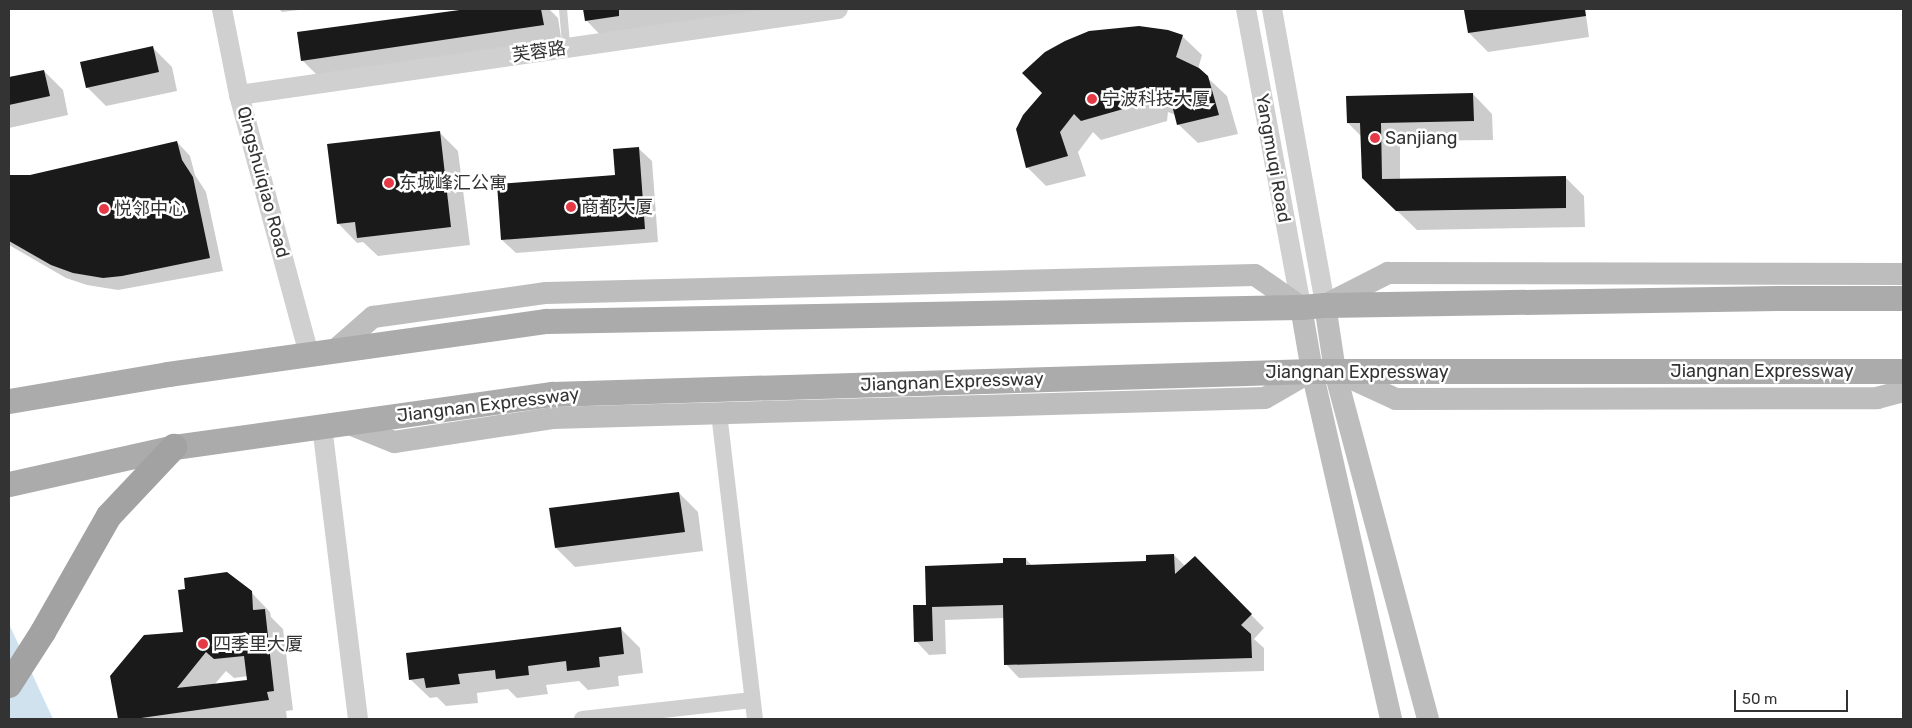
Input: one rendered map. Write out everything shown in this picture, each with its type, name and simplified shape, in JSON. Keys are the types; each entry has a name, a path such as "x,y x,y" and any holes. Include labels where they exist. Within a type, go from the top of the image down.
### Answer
{"highway":[{"path":"9,685 43,632 109,516 174,447"}],"main road":[{"path":"1313,306 1388,273 1903,274"},
{"path":"334,351 373,317 546,292 1255,275 1313,306"},
{"path":"9,402 168,374 546,321 835,314 1778,298 1903,298"},
{"path":"1313,306 1323,371 1391,719"},
{"path":"1323,371 1428,719"},
{"path":"347,423 394,442 552,418 1265,398 1323,371 1396,399 1877,398 1903,391"},
{"name":"Jiangnan Expressway","path":"9,484 174,447 552,394 1323,371 1903,371"}],"street":[{"name":"Qingshuiqiao Road","path":"222,9 239,96 309,354"},
{"name":"芙蓉路","path":"239,96 838,9"},
{"name":"Yangmuqi Road","path":"1246,9 1313,306"},
{"name":"Yangmuqi Road","path":"1272,9 1313,306"},
{"path":"718,413 752,700 756,719"},
{"path":"322,426 358,719"},
{"path":"582,719 752,700"}],"lane":[{"path":"563,9 566,48"}],"water":[{"path":"9,624 53,719 9,719"}],"building":[{"path":"467,9 541,9 544,25 301,61 297,32"},
{"path":"583,9 619,9 619,16 585,21"},
{"path":"1585,9 1586,16 1468,33 1464,10"},
{"name":"宁波科技大厦","path":"1139,26 1168,30 1183,35 1176,57 1199,68 1208,76 1219,115 1177,125 1171,101 1149,94 1148,102 1081,121 1074,114 1060,132 1068,156 1026,168 1016,129 1023,115 1042,93 1022,73 1045,52 1089,31"},
{"path":"153,46 159,72 86,88 80,62"},
{"path":"44,70 50,96 9,105 9,77"},
{"path":"1473,93 1474,121 1381,123 1382,179 1566,176 1566,208 1396,211 1362,178 1360,123 1347,123 1346,96"},
{"name":"东城峰汇公寓","path":"440,131 451,227 357,238 355,222 337,224 327,144"},
{"name":"悦邻中心","path":"177,141 182,160 193,177 210,258 122,276 103,278 73,273 51,265 9,241 9,175 30,175"},
{"name":"商都大厦","path":"639,147 645,229 501,240 497,184 615,175 613,149"},
{"path":"679,492 685,532 555,548 549,508"},
{"path":"1174,554 1175,574 1195,556 1252,614 1241,625 1251,634 1252,658 1004,665 1003,605 932,607 933,641 914,642 913,605 926,605 925,566 1003,563 1003,558 1026,558 1026,565 1146,561 1146,555"},
{"name":"四季里大厦","path":"227,572 252,591 253,610 265,609 274,691 267,692 269,700 134,719 118,719 110,676 144,635 183,632 178,590 185,589 184,578","holes":["206,652 214,659 244,656 247,680 177,688"]},
{"path":"621,627 624,654 599,657 600,667 567,671 566,661 528,666 529,675 496,679 495,670 458,674 460,684 426,688 424,678 409,680 406,653"}],"place":[{"name":"宁波科技大厦","path":"1092,99"},
{"name":"Sanjiang","path":"1375,138"},
{"name":"东城峰汇公寓","path":"389,183"},
{"name":"商都大厦","path":"571,207"},
{"name":"悦邻中心","path":"104,209"},
{"name":"四季里大厦","path":"203,644"}]}
